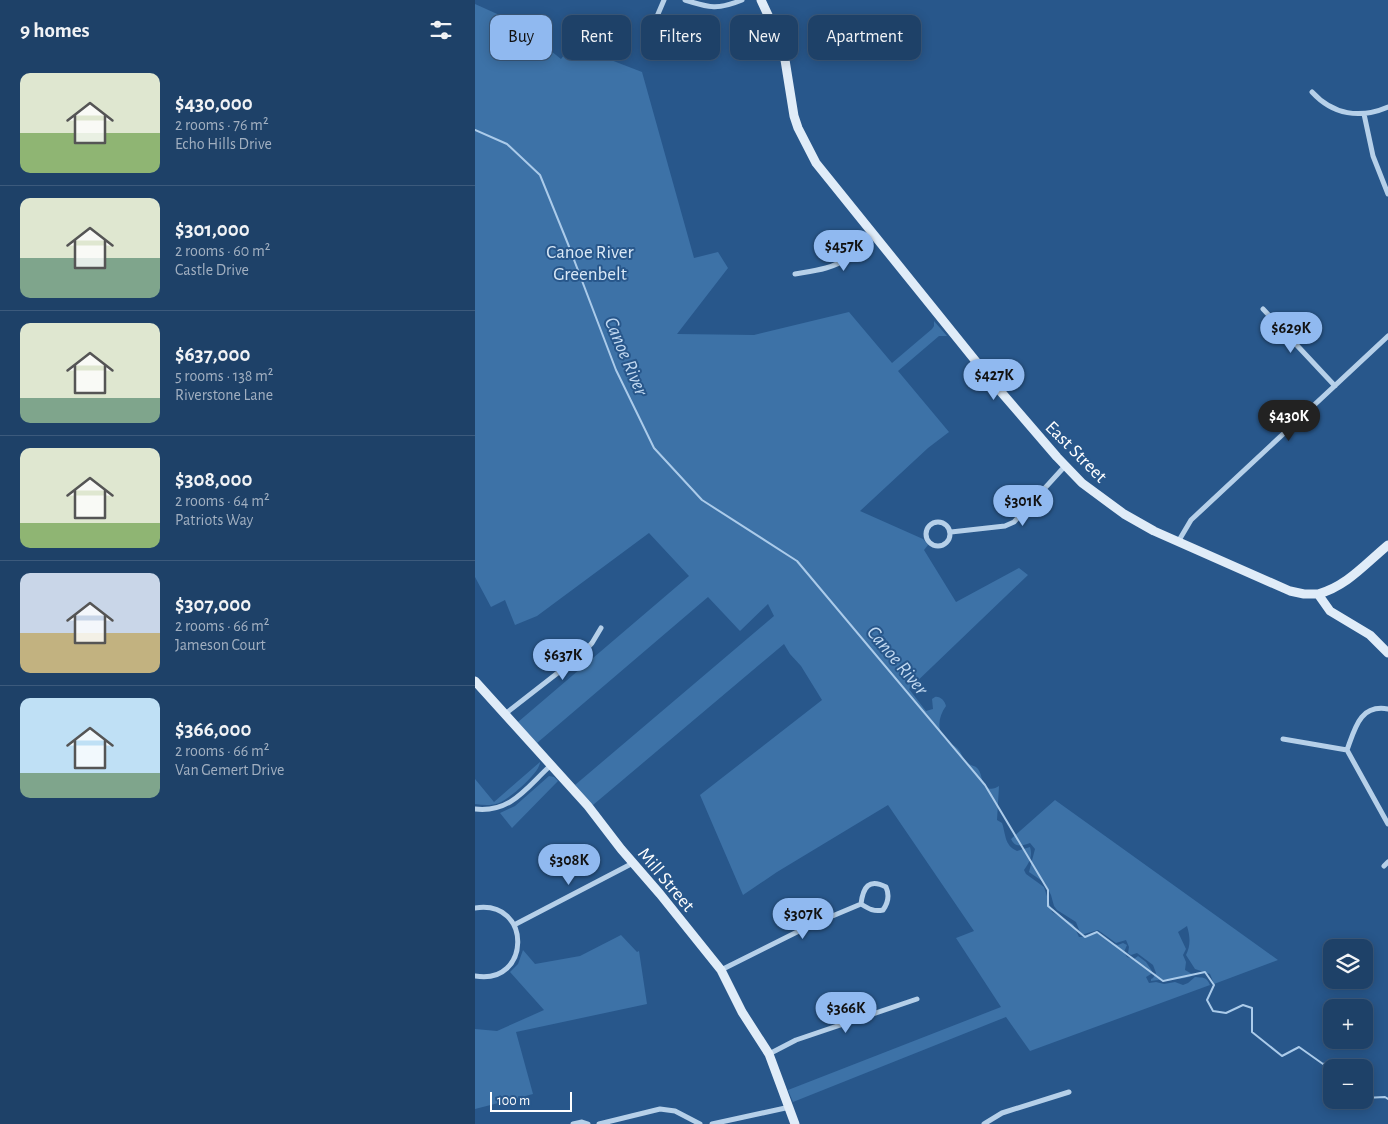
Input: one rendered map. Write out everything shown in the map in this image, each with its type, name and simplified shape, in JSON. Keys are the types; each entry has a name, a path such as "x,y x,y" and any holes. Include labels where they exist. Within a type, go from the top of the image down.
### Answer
{"street":[{"path":"658,15 664,0"},
{"path":"685,0 700,5 722,8 742,0"},
{"name":"East Street","path":"761,0 785,60 794,116 803,140 816,163 995,385 1065,466 1092,492 1123,514 1155,531 1290,591 1318,594"},
{"path":"1312,92 1332,108 1351,114 1364,114 1388,107"},
{"path":"1364,114 1373,156 1388,194"},
{"path":"795,274 829,267 842,262 853,254 871,232"},
{"path":"1263,309 1335,386"},
{"path":"1178,542 1191,520 1388,336"},
{"path":"951,532 1005,526 1014,522 1065,466"},
{"path":"939,522 947,525 951,532 947,543 940,546 929,542 926,536 926,532 931,524 939,522"},
{"path":"1388,545 1347,581 1331,590 1318,594 1330,611 1370,634 1388,652"},
{"path":"505,714 581,654 592,643 601,628"},
{"name":"Mill Street","path":"475,681 588,806 721,970 743,1012 769,1054 795,1124"},
{"path":"1347,750 1363,714 1375,707 1388,708"},
{"path":"1283,739 1347,750"},
{"path":"1347,750 1388,824"},
{"path":"475,809 495,809 506,805 550,766"},
{"path":"514,925 633,863"},
{"path":"874,883 887,887 888,899 883,910 877,912 869,910 861,904 863,891 867,886 874,883"},
{"path":"721,970 811,925 861,904"},
{"path":"475,908 487,907 498,910 507,916 514,925 518,941 517,952 512,962 504,970 494,975 475,976"},
{"path":"769,1054 796,1040 917,999"},
{"path":"984,1124 1003,1113 1069,1092"},
{"path":"712,1124 790,1107"},
{"path":"599,1124 660,1108 675,1111 700,1124"},
{"path":"573,1124 581,1122 588,1124"}],"green space":[{"name":"Canoe River Greenbelt","path":"475,4 499,15 490,15 490,60 552,60 552,52 561,59 562,58 562,60 611,60 642,72 694,258 718,252 728,268 677,334 754,335 849,312 892,363 932,329 934,321 947,336 939,336 898,371 949,432 928,448 860,511 923,539 928,545 924,550 956,602 1019,568 1028,575 909,689 926,711 933,709 932,699 935,697 939,697 943,701 946,706 939,724 943,737 959,750 969,764 978,769 985,786 991,789 999,786 997,820 1002,823 1006,839 1013,849 1017,851 1030,847 1030,859 1024,870 1026,874 1044,887 1052,912 1073,924 1079,937 1087,937 1097,933 1111,943 1127,945 1124,952 1127,957 1134,959 1138,956 1146,962 1152,971 1146,977 1149,983 1164,984 1175,982 1183,985 1195,977 1206,979 1210,985 1030,1051 1006,1017 793,1102 788,1090 1001,1007 956,938 974,931 888,805 777,872 743,895 700,795 822,700 801,666 784,644 593,805 575,785 774,616 768,604 740,631 708,597 537,743 518,722 689,576 649,533 537,616 515,625 505,600 491,607 475,577"},
{"path":"540,762 539,767 530,779 504,801 493,805 475,804 475,779 494,802"},
{"path":"549,776 554,777 558,781 512,828 500,813 515,806"},
{"path":"1055,800 1278,960 1214,984 1210,974 1195,969 1186,955 1189,948 1187,926 1178,932 1186,949 1183,955 1186,962 1185,970 1192,974 1192,976 1151,981 1156,973 1153,965 1137,953 1131,955 1128,953 1129,947 1126,940 1116,943 1098,930 1081,935 1076,922 1054,906 1045,883 1029,872 1035,849 1030,843 1017,845 1011,839"},
{"path":"621,935 637,952 639,951 647,1004 516,1032 533,1094 475,1109 475,1029 497,1031 544,1010 510,972 518,964 523,950 535,964 580,956"}],"waterway":[{"name":"Canoe River","path":"475,130 507,144 540,175 616,370 654,448 702,500 797,561 985,785 1048,890 1048,906 1085,937 1097,932 1163,981 1205,972 1214,985 1207,1000 1213,1011 1226,1013 1243,1005 1252,1008 1252,1032 1282,1056 1299,1047 1323,1064"},
{"name":"Canoe River","path":"1373,1098 1385,1097 1388,1099"}]}
